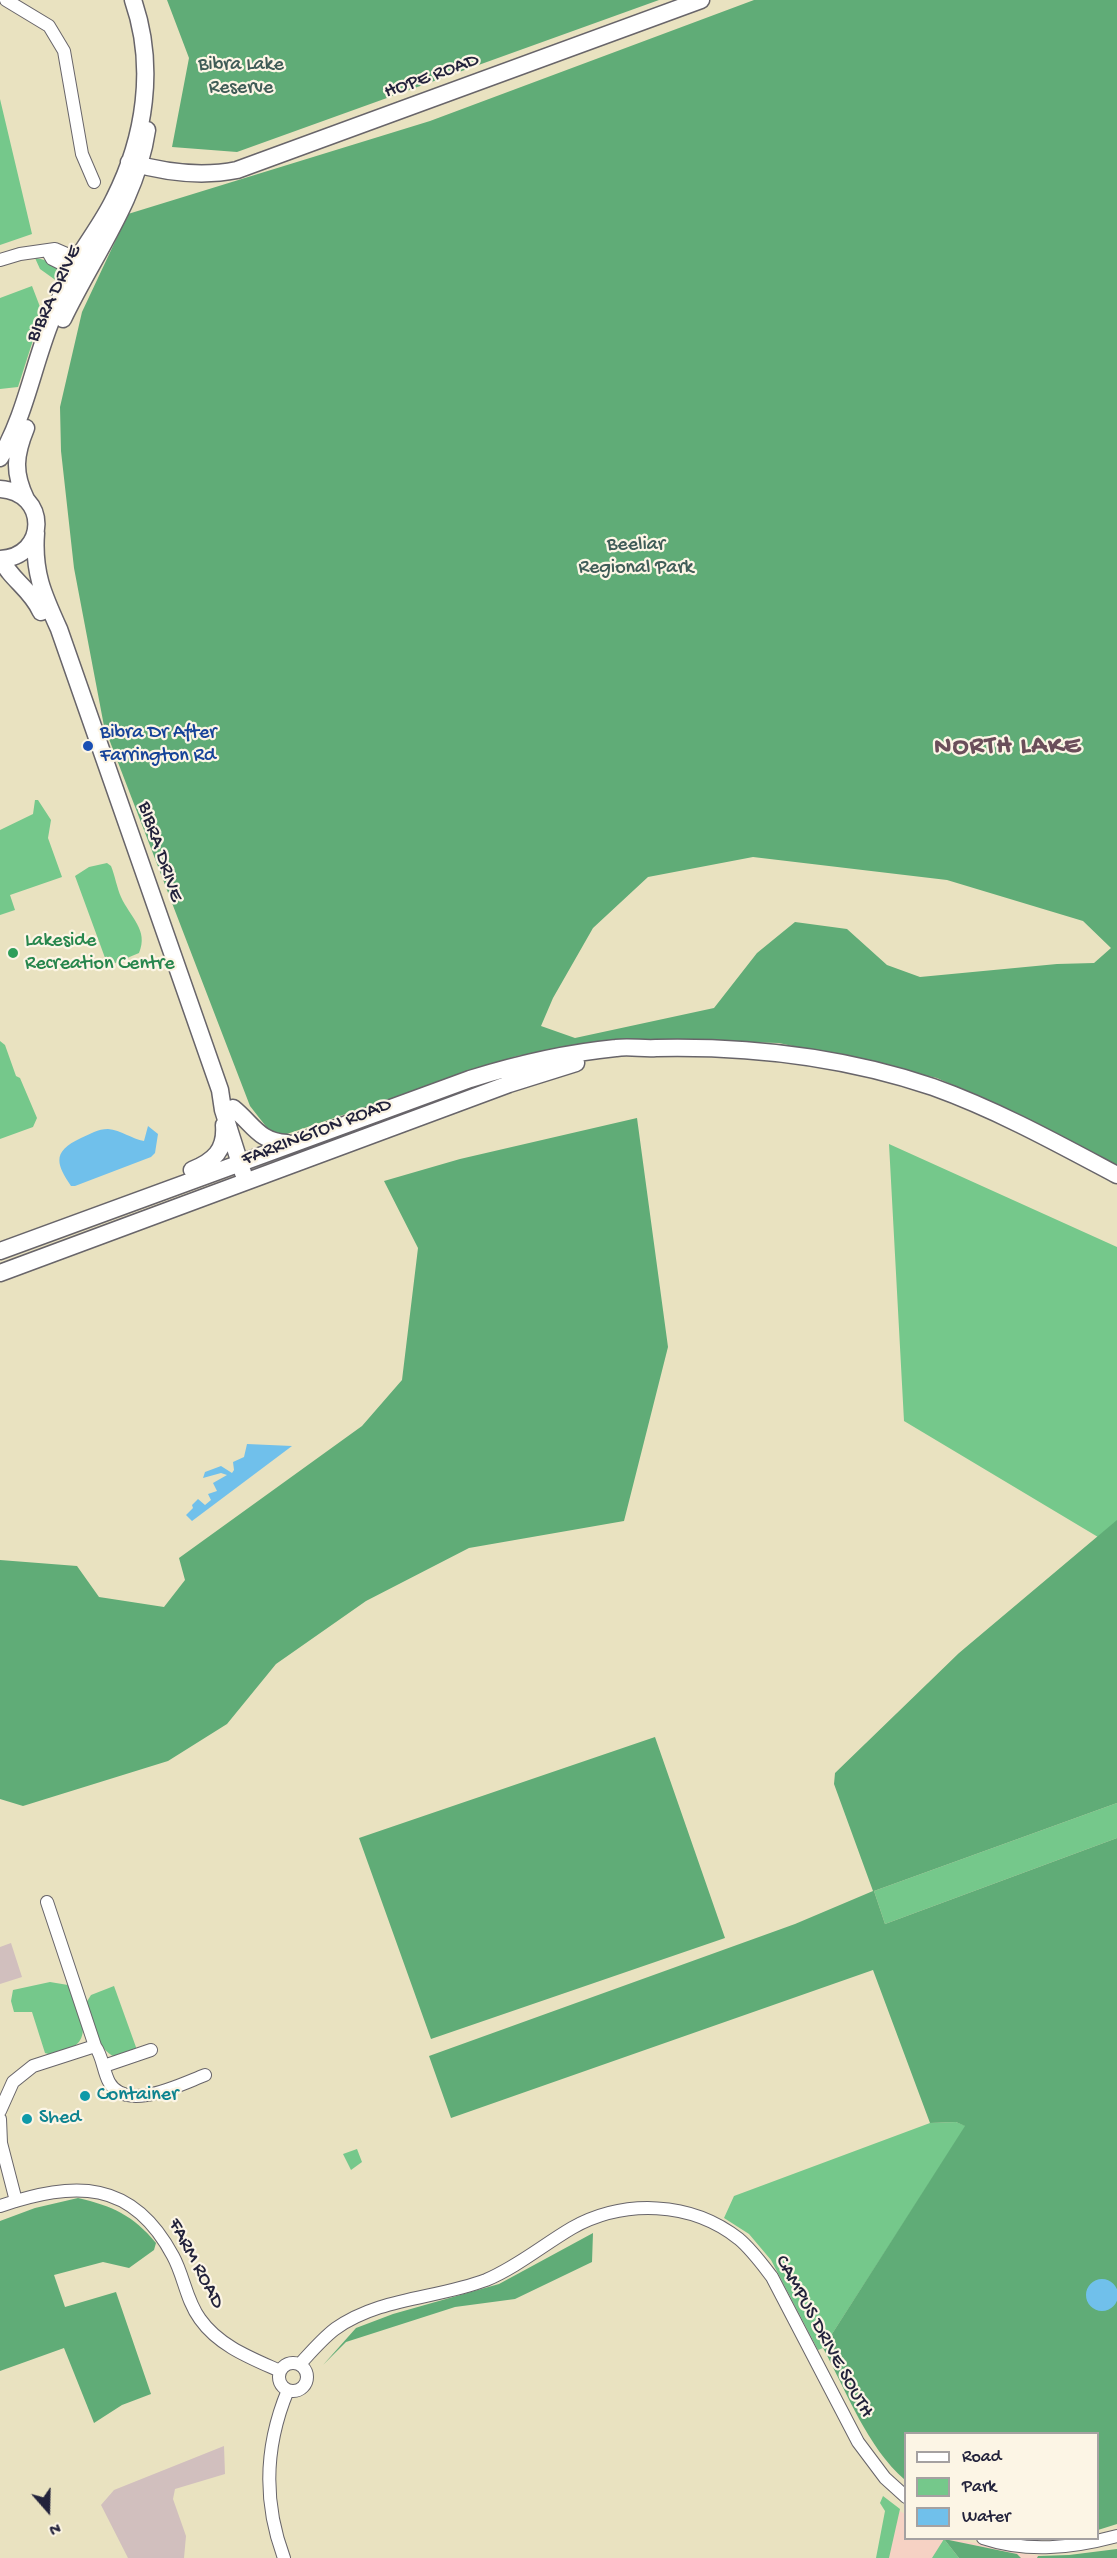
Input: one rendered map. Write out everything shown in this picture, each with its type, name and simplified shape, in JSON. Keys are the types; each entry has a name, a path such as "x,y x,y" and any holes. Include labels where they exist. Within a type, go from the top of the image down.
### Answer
{"street":[{"path":"6,0 49,26 64,51 82,154 94,182"},
{"name":"BIBRA DRIVE","path":"0,458 23,405 45,337 81,267 124,205 136,159 139,120 144,111 144,55 140,25 133,0"},
{"name":"HOPE ROAD","path":"136,159 162,171 211,174 237,171 701,0"},
{"path":"0,260 20,254 48,252 52,259 81,267"},
{"name":"BIBRA DRIVE","path":"81,267 18,447 17,474 26,498 36,514 34,558 37,576 59,629 68,663 252,1180"},
{"path":"0,489 10,490 26,498"},
{"path":"1,560 11,558 27,549 36,533"},
{"name":"BIBRA DRIVE","path":"1,560 35,599 50,634 68,663"},
{"name":"FARRINGTON ROAD","path":"0,1251 470,1079 536,1060 619,1047 726,1048 760,1051 835,1062 897,1077 1003,1115 1117,1174"},
{"name":"FARRINGTON ROAD","path":"0,1273 564,1065 653,1048"},
{"path":"108,1211 142,1191 211,1162 219,1152 225,1137 228,1109 246,1119 265,1139 290,1144"},
{"path":"0,1251 13,1254 74,1234 77,1237 75,1245"},
{"path":"47,1902 110,2084 122,2095 142,2097 205,2075"},
{"path":"0,2111 13,2082 33,2066 95,2046"},
{"path":"104,2066 151,2050"},
{"path":"0,2119 1,2143 16,2201"},
{"name":"FARM ROAD","path":"0,2206 69,2191 88,2190 121,2198 152,2222 174,2257 199,2319 217,2339 280,2371"},
{"name":"CAMPUS DRIVE SOUTH","path":"280,2371 287,2364 300,2364 320,2342 356,2317 378,2307 485,2280 503,2272 570,2229 605,2213 633,2208 671,2209 716,2226 738,2239 755,2255 772,2277 858,2442 885,2478 904,2495"},
{"path":"280,2371 280,2382 288,2390 298,2390 305,2384 307,2374 300,2364"},
{"path":"284,2558 272,2512 268,2464 276,2420 288,2390"},
{"path":"1099,2540 1117,2536"},
{"path":"993,2540 1031,2548 1069,2546 1098,2540"}],"shaded area":[{"path":"11,1943 22,1977 0,1984 0,1947"},
{"path":"224,2446 225,2474 175,2489 173,2499 186,2536 184,2558 128,2558 101,2505 114,2490"},
{"path":"890,2506 904,2513 904,2540 960,2540 1024,2554 1067,2558 881,2558"}],"green space":[{"name":"Bibra Lake Reserve","path":"167,0 659,0 237,152 172,147 189,58"},
{"name":"Beeliar Regional Park","path":"754,0 1117,0 1117,1166 1012,1112 937,1078 779,1043 634,1039 517,1056 275,1138 250,1106 104,726 74,568 61,451 60,407 82,312 128,214 430,121","holes":["753,857 947,880 1083,921 1111,948 1094,963 1057,964 920,977 887,965 847,929 795,922 757,953 714,1008 575,1038 541,1026 553,998 593,928 648,877"]},
{"path":"0,99 32,234 0,245"},
{"path":"35,258 51,263 57,269 60,273 61,284 40,269"},
{"path":"32,286 42,312 18,387 0,389 0,298"},
{"path":"35,800 38,800 51,820 48,838 62,877 10,895 15,910 0,915 0,830 33,814"},
{"path":"107,863 111,866 121,897 142,937 139,953 108,966 75,876 89,867"},
{"path":"0,1041 5,1045 16,1076 20,1078 37,1118 33,1127 0,1139"},
{"path":"637,1118 668,1347 624,1521 469,1548 366,1601 276,1664 227,1724 168,1761 23,1806 0,1799 0,1560 77,1566 99,1597 164,1607 185,1580 179,1558 362,1426 402,1380 418,1248 384,1181 460,1159"},
{"path":"889,1144 1117,1247 1117,1521 1098,1537 904,1421"},
{"path":"1117,1520 1117,1803 874,1891 885,1924 1117,1838 1117,2524 1099,2530 1099,2432 904,2432 904,2479 880,2452 869,2435 823,2348 965,2126 956,2122 930,2123 873,1970 451,2118 429,2056 795,1924 873,1891 834,1784 835,1773 959,1653"},
{"path":"655,1737 725,1938 431,2039 359,1838"},
{"path":"1117,1803 1117,1838 885,1924 874,1891"},
{"path":"50,1982 68,1985 79,2011 83,2030 76,2045 53,2054 45,2053 32,2012 14,2012 11,2001 13,1990"},
{"path":"114,1986 137,2050 115,2057 103,2048 99,2041 86,2003 91,1995"},
{"path":"956,2122 966,2126 823,2348 818,2350 771,2260 749,2234 724,2218 734,2196 930,2123"},
{"path":"357,2149 362,2162 351,2170 343,2154"},
{"path":"78,2198 101,2204 121,2213 139,2225 156,2243 154,2250 129,2268 103,2262 54,2275 65,2307 116,2292 151,2394 122,2405 94,2423 64,2348 0,2371 0,2221 35,2208"},
{"path":"593,2233 592,2262 515,2299 455,2307 346,2342 323,2365 356,2328 393,2314 499,2284"},
{"path":"883,2496 900,2509 889,2558 876,2558 885,2511 880,2503"},
{"path":"945,2540 959,2558 932,2558"},
{"path":"945,2540 1017,2554 1021,2558 959,2558"},
{"path":"1117,2549 1117,2558 1037,2558 1038,2556"}],"water":[{"path":"148,1126 158,1134 155,1153 151,1157 71,1186 60,1164 61,1153 65,1148 81,1138 104,1129 117,1131 144,1141"},
{"path":"247,1444 292,1446 192,1521 186,1515 193,1508 192,1505 198,1499 205,1505 211,1500 208,1494 217,1491 213,1483 227,1475 221,1473 203,1478 205,1472 221,1466 232,1473 233,1462 244,1457"},
{"path":"1102,2279 1114,2283 1118,2295 1114,2307 1102,2311 1090,2307 1086,2295 1090,2283"}],"place":[{"name":"Bibra Dr After Farrington Rd","path":"88,746"},
{"name":"Lakeside Recreation Centre","path":"13,953"},
{"name":"Container","path":"85,2096"},
{"name":"Shed","path":"27,2119"}],"district":[{"name":"NORTH LAKE","path":"1008,748"}]}
